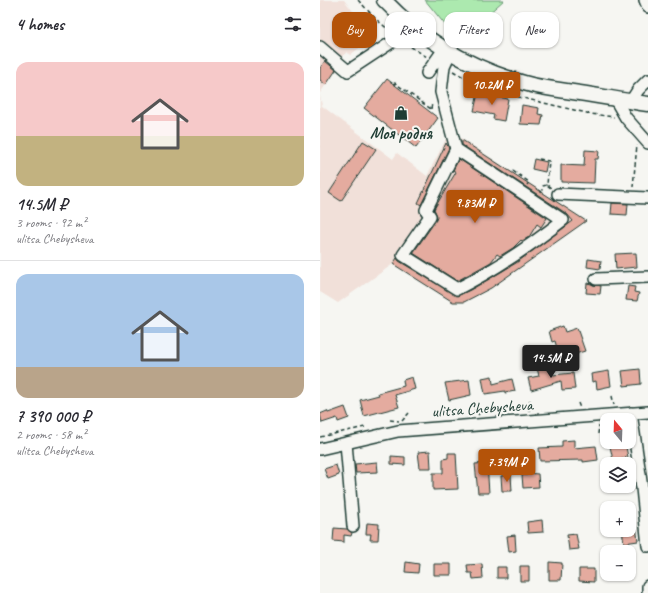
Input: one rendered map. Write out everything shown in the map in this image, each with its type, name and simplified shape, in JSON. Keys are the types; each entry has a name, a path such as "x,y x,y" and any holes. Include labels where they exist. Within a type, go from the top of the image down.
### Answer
{"main road":[{"path":"384,0 397,12"},
{"path":"436,43 447,51 485,70 525,83 648,104"}],"street":[{"path":"645,0 648,7"},
{"path":"320,47 348,71 385,47"},
{"path":"427,73 447,51"},
{"path":"447,51 441,92 456,149 426,210 430,216 403,255 457,289 483,276 538,240 564,220 456,149"},
{"path":"631,101 638,90 648,80"},
{"path":"615,99 626,118 648,143"},
{"path":"558,194 648,198"},
{"path":"596,279 648,277"},
{"name":"ulitsa Chebysheva","path":"631,413 648,412"},
{"name":"ulitsa Chebysheva","path":"320,449 398,431 600,415"},
{"path":"346,443 353,526"},
{"path":"636,447 648,546"},
{"path":"648,586 648,593"}],"path":[{"path":"393,84 395,82 431,109 432,103"},
{"path":"632,197 638,130"},
{"path":"536,202 543,190 543,186 547,185 550,161 539,159"},
{"path":"513,172 529,182 522,193"},
{"path":"547,185 558,194"},
{"path":"529,421 530,397"},
{"path":"402,421 409,413"},
{"path":"320,437 365,427 367,438"}],"shaded area":[{"path":"320,0 344,0 354,12 332,12 332,48 359,48 350,55 347,52 333,66 337,69 320,93"},
{"path":"320,96 322,106 393,159 397,153 427,176 450,131 586,221 491,288 464,302 453,302 393,264 338,303 320,292"}],"green space":[{"path":"425,0 504,0 490,12 444,12 444,23"}],"building":[{"path":"325,61 336,70 326,85 320,80 320,68"},
{"name":"Моя родня","path":"387,79 438,118 416,148 364,108"},
{"path":"478,93 508,99 504,121 493,119 494,115 474,111"},
{"path":"522,105 539,108 538,114 543,115 541,125 520,124"},
{"path":"462,140 586,221 491,288 464,302 453,302 393,264 397,258 399,261 457,296 516,263 573,221 567,214 462,145"},
{"path":"363,141 376,149 341,201 329,193"},
{"path":"446,143 449,148 421,205 418,203"},
{"path":"585,150 599,151 598,159 595,159 594,183 561,182 561,165 584,166"},
{"path":"459,159 547,218 541,227 537,224 529,237 522,241 521,240 513,248 500,256 497,254 491,262 457,281 413,253 436,220 437,216 434,209 456,172 453,170"},
{"path":"534,159 547,162 545,172 532,169"},
{"path":"612,203 628,204 627,215 611,214"},
{"path":"636,253 637,267 616,269 615,254"},
{"path":"588,259 601,261 600,269 587,267"},
{"path":"587,283 601,286 600,294 586,293"},
{"path":"628,286 635,287 634,292 639,293 637,301 626,300"},
{"path":"563,326 565,332 577,328 585,351 575,354 573,347 558,352 555,341 552,342 549,331"},
{"path":"549,364 552,375 573,373 575,389 562,390 561,381 531,390 528,378 539,376 537,368"},
{"path":"640,369 641,384 624,386 622,371"},
{"path":"609,371 611,386 597,389 596,381 592,382 591,374"},
{"path":"492,376 493,384 512,379 515,391 485,394 482,378"},
{"path":"412,377 415,389 395,395 399,407 364,416 360,400 379,395 378,393 404,386 403,380"},
{"path":"469,380 471,395 449,400 445,383"},
{"path":"345,407 349,418 338,422 337,418 322,423 320,414"},
{"path":"574,440 574,448 596,446 598,460 583,462 583,460 540,461 539,448 562,447 562,441"},
{"path":"611,449 626,449 628,457 612,457"},
{"path":"430,451 431,468 420,468 418,452"},
{"path":"448,453 456,453 458,489 433,490 433,473 443,473 443,459 448,458"},
{"path":"391,456 405,457 405,465 391,464"},
{"path":"377,462 378,472 356,473 355,464"},
{"path":"487,463 489,493 478,493 475,464"},
{"path":"336,465 339,475 328,479 324,469"},
{"path":"526,473 538,474 539,487 523,488 522,475 527,475"},
{"path":"511,475 512,491 502,491 501,476"},
{"path":"542,520 543,532 528,533 527,522"},
{"path":"367,523 379,524 378,540 370,540 371,534 366,534"},
{"path":"636,526 638,541 624,543 623,537 636,537"},
{"path":"334,528 347,529 352,533 351,536 344,535 344,542 333,541"},
{"path":"576,534 579,549 569,550 567,535"},
{"path":"515,535 516,551 509,552 507,536"},
{"path":"406,562 419,564 418,573 405,572"},
{"path":"549,562 562,563 561,580 549,580"},
{"path":"434,564 451,564 451,575 434,575"},
{"path":"482,564 483,578 473,579 472,573 468,573 467,565"},
{"path":"520,566 529,566 529,581 520,581"},
{"path":"497,567 506,567 506,578 497,578"},
{"path":"579,569 594,569 594,582 579,581"}],"place":[{"name":"Моя родня","path":"401,113"}]}
